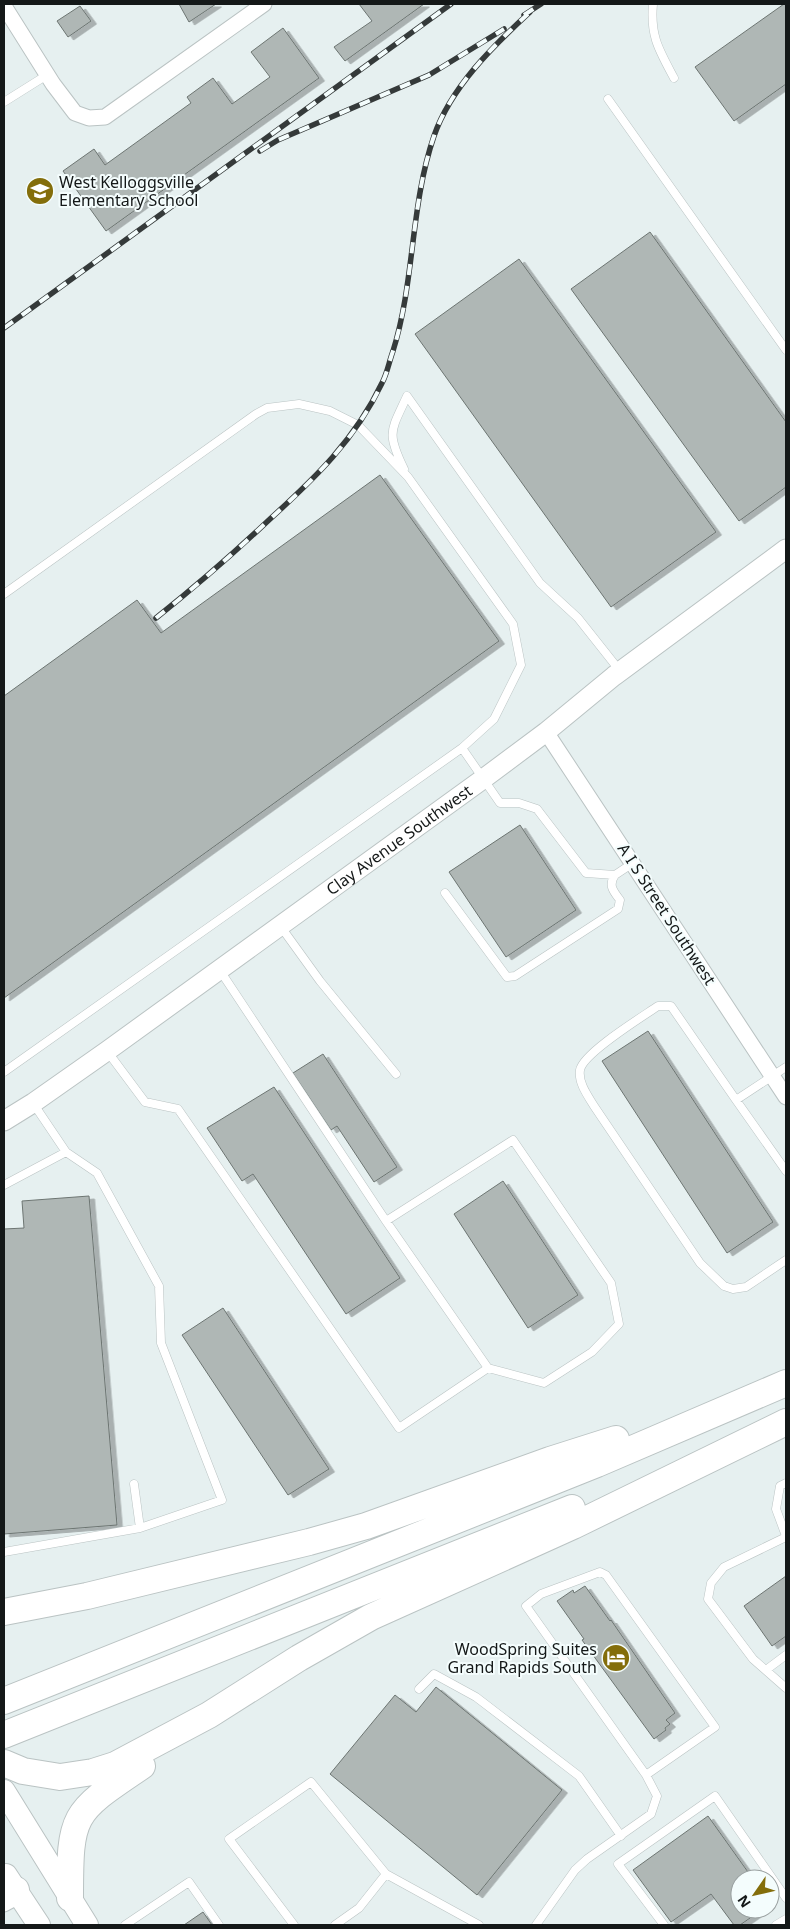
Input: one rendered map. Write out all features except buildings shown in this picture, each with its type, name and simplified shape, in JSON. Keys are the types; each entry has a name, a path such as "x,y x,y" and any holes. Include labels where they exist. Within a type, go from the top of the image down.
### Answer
{"highway":[{"path":"4,1612 87,1596 212,1567 349,1531 550,1460 777,1388"},
{"path":"4,1701 597,1464 777,1388"},
{"path":"4,1735 631,1484 786,1417"},
{"path":"70,1898 72,1837 84,1810 99,1794 209,1716 274,1673 371,1617 573,1526 786,1422"},
{"path":"4,1628 21,1619 87,1596"},
{"path":"5,1764 40,1775 60,1777 104,1769 144,1751 209,1716"}],"main road":[{"path":"4,1791 88,1925"},
{"path":"9,1889 39,1925"}],"street":[{"path":"4,6 47,75 75,113 89,118 105,117 264,4"},
{"name":"Clay Avenue Southwest","path":"4,1121 107,1051 483,779 546,732 620,671 786,549"},
{"name":"A I S Street Southwest","path":"546,732 786,1097"}],"lane":[{"path":"653,4 651,24 656,44 674,78"},
{"path":"4,102 47,75"},
{"path":"608,99 786,350"},
{"path":"408,477 392,438 392,429 407,396 540,583 578,618 620,671"},
{"path":"4,594 234,428 267,408 299,404 315,406 344,417 358,425 408,477 513,624 520,664 494,719 462,748 4,1072"},
{"path":"462,748 500,803 518,803 537,809 586,873 615,875"},
{"path":"445,893 507,977 515,976 618,909 620,900 611,888 611,881 615,875 633,863"},
{"path":"280,925 320,981 396,1074"},
{"path":"219,969 386,1221 488,1368 544,1383 592,1352 619,1324 611,1283 512,1140 386,1221"},
{"path":"786,1171 670,1006 658,1006 588,1056 580,1069 581,1083 594,1106 700,1263 724,1286 733,1289 746,1286 786,1260"},
{"path":"107,1051 145,1102 178,1109 399,1428 488,1368"},
{"path":"736,1100 786,1066"},
{"path":"4,1552 140,1528 222,1500 161,1343 159,1286 97,1173 66,1152 33,1103"},
{"path":"4,1185 66,1152"},
{"path":"786,1483 780,1486 776,1509 786,1537 724,1567 711,1583 708,1599 753,1659 786,1688"},
{"path":"134,1484 140,1528"},
{"path":"536,1925 575,1870 587,1859 646,1818 654,1809 656,1791 526,1606 541,1594 600,1572 606,1575 715,1727 646,1775"},
{"path":"766,1670 786,1655"},
{"path":"419,1689 434,1674 476,1696 579,1776 620,1836"},
{"path":"294,1925 229,1839 311,1782 386,1874 479,1925"},
{"path":"664,1925 618,1864 715,1796 786,1898"},
{"path":"336,1925 359,1908 386,1874"},
{"path":"125,1925 189,1882 219,1925"},
{"path":"776,1925 786,1918"}],"railway":[{"path":"4,328 451,4"},
{"path":"524,15 541,4"},
{"path":"156,618 228,558 303,488 347,440 371,404 385,376 400,325 426,162 441,118 474,68 530,12"},
{"path":"260,151 278,140 429,75 504,29"}],"place":[{"name":"West Kelloggsville Elementary School","path":"40,191"},
{"name":"WoodSpring Suites Grand Rapids South","path":"616,1658"}]}
